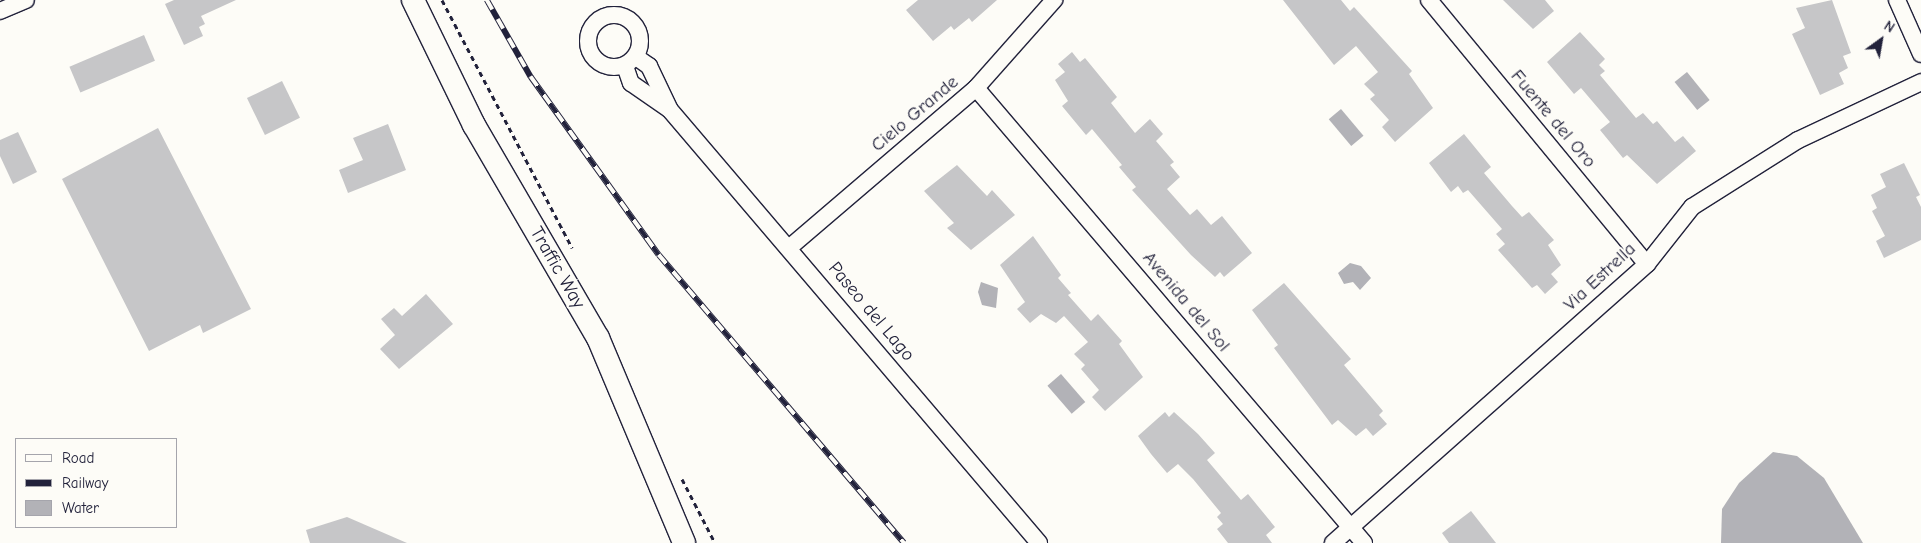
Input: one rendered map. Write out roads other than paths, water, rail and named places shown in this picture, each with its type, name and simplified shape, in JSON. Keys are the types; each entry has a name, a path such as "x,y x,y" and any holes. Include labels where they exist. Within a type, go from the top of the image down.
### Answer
{"street":[{"path":"0,11 26,0"},
{"name":"Traffic Way","path":"413,0 474,125 598,338 684,543"},
{"name":"Cielo Grande","path":"790,247 976,88 1054,0"},
{"name":"Fuente del Oro","path":"1429,0 1646,264"},
{"path":"1898,0 1921,54"},
{"path":"602,8 621,14 636,24 642,40 631,61 611,68 589,51 590,31 602,8"},
{"name":"Paseo del Lago","path":"670,110 649,66 631,61 631,83 670,110 790,247 1039,543"},
{"name":"Via Estrella","path":"1333,543 1646,264 1692,206 1751,166 1921,82"},
{"name":"Avenida del Sol","path":"976,88 1364,543"}],"water":[{"path":"1687,72 1710,100 1697,110 1675,82"},
{"path":"1341,109 1363,136 1351,146 1329,119"},
{"path":"1350,263 1361,266 1371,278 1360,290 1353,282 1344,284 1338,273"},
{"path":"981,282 998,288 996,308 982,305 978,292"},
{"path":"1061,374 1085,402 1072,414 1047,386"},
{"path":"1773,452 1797,456 1824,478 1863,543 1721,543 1722,509 1739,483"}],"railway":[{"path":"487,0 531,77 659,255 904,543"}]}
